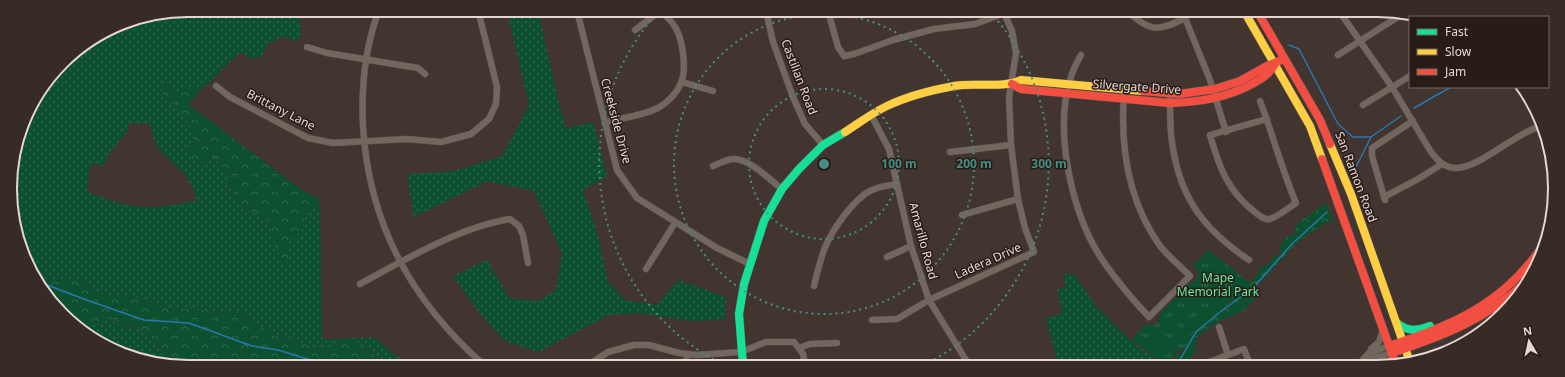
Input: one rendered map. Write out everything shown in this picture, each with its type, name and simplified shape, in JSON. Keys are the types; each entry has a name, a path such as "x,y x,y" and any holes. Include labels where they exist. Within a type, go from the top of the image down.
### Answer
{"street":[{"path":"377,17 371,34 366,60 362,109 366,160 375,201 386,232 410,280 441,324 477,360"},
{"name":"Brittany Lane","path":"216,86 230,97 308,138 333,143 364,140 407,139 441,142 471,134 489,119 496,104 497,87 480,17"},
{"name":"Creekside Drive","path":"579,17 617,170 637,198 717,248 750,264"},
{"path":"635,30 652,17"},
{"path":"605,122 638,115 659,107 673,95 682,82 684,61 681,40 674,24 666,17"},
{"name":"Castilian Road","path":"767,17 773,42 793,97 805,124 823,145"},
{"path":"830,17 842,59 893,40 928,30 975,24 992,17"},
{"path":"962,215 1018,199 1011,145 1009,97 1016,53 1012,31 1006,17"},
{"path":"1135,17 1145,25 1157,28 1170,26 1185,18 1213,90 1226,132"},
{"name":"San Ramon Road","path":"1247,17 1312,131 1394,359"},
{"name":"San Ramon Road","path":"1260,17 1320,120 1331,144 1351,194 1408,357"},
{"path":"1344,17 1392,87 1431,152 1442,164 1455,168 1464,167 1526,132 1537,128"},
{"path":"1338,55 1397,18"},
{"path":"307,47 327,54 418,68 425,74"},
{"path":"1262,69 1266,60 1267,52"},
{"path":"1081,55 1071,78 1068,94 1064,142 1069,176 1081,218 1102,260 1127,294 1149,317 1190,276 1162,247 1148,227 1136,203 1126,167 1124,90"},
{"name":"Silvergate Drive","path":"742,360 739,314 744,284 764,221 782,189 799,168 823,145 887,106 938,89 970,84 1012,84 1021,80 1170,94 1186,94 1213,90 1241,80 1284,59"},
{"name":"Silvergate Drive","path":"1012,84 1021,89 1170,103 1189,103 1216,99 1239,91 1271,73 1275,64"},
{"path":"1363,105 1409,77"},
{"path":"682,82 713,91"},
{"path":"1170,94 1171,133 1174,158 1181,185 1192,206 1212,231 1233,249 1249,260"},
{"path":"1260,101 1267,119 1289,186 1296,203 1270,219 1263,218 1250,208 1232,189 1219,164 1210,135 1226,132 1267,119"},
{"name":"Amarillo Road","path":"871,115 889,149 911,246 929,300 965,360"},
{"path":"1413,120 1372,148 1372,156 1385,198 1418,180 1442,164"},
{"path":"950,152 1011,145"},
{"path":"713,166 724,161 735,159 748,163 782,189"},
{"path":"814,286 822,255 832,234 850,208 866,193 880,187 897,184"},
{"name":"Ladera Drive","path":"872,320 897,319 929,300 1034,252 1025,228 1018,199"},
{"path":"360,284 400,262 458,235 510,219 519,226 523,235 528,263"},
{"path":"646,269 674,222"},
{"path":"887,256 911,246"},
{"path":"1404,345 1453,323 1475,310 1506,287 1530,263"},
{"path":"1368,353 1391,349 1462,328 1502,305"},
{"path":"1397,323 1404,329 1410,331 1418,330 1446,320 1453,323"},
{"path":"1219,327 1228,355"},
{"path":"1363,360 1371,348 1379,342 1383,328"},
{"path":"597,360 608,352 634,345 649,345 687,355 741,352 766,342 794,342 803,354 804,360"},
{"path":"799,348 810,344 837,343"},
{"path":"1216,360 1244,349 1248,360"},
{"path":"1368,360 1391,349"},
{"path":"687,355 687,360"}],"green space":[{"path":"177,17 300,17 301,36 295,41 283,36 268,44 261,56 253,59 240,52 200,91 196,86 179,98 174,95 169,85 162,87 163,94 167,102 177,109 194,131 194,139 188,153 203,163 215,157 224,169 230,172 227,186 246,208 270,223 275,243 289,258 289,242 302,227 305,221 307,209 320,209 322,339 338,339 337,350 313,347 296,340 279,336 259,326 241,313 231,311 176,309 142,299 119,295 105,295 96,291 89,283 72,278 47,280 41,275 26,244 20,222 17,200 18,166 30,123 46,93 67,67 84,52 103,40 133,26 155,20","holes":["129,123 150,124 152,133 160,150 186,177 197,200 159,207 147,207 111,201 87,191 90,166 95,163 104,166 109,153 128,131"]},
{"path":"509,17 540,17 557,96 566,128 593,122 607,176 583,190 598,236 608,282 625,300 657,305 678,280 726,297 725,319 691,321 639,313 609,315 538,352 505,341 480,314 453,276 487,260 509,298 538,301 556,290 562,253 534,191 487,181 414,217 407,174 454,171 502,156 529,105"},
{"path":"165,84 179,98 185,87 196,86 200,91 188,104 299,188 319,199 320,209 307,209 303,228 297,236 289,242 289,258 286,262 282,264 274,244 270,223 246,207 230,189 226,180 230,172 224,169 215,157 203,163 192,160 188,153 194,140 194,131 177,109 167,102 163,94 162,87"},
{"path":"1326,203 1333,221 1323,224 1299,241 1256,287 1253,301 1241,312 1215,323 1197,337 1195,351 1190,360 1173,360 1183,351 1180,344 1213,306 1223,309 1232,303 1237,293 1253,280 1261,268 1269,263 1275,256 1281,254 1279,246 1285,238 1294,233 1296,229 1295,225"},
{"name":"Mape Memorial Park","path":"1208,250 1253,285 1195,330 1171,360 1160,360 1132,339 1146,324 1154,325 1158,322 1160,314 1188,284 1193,283 1196,280 1199,272 1193,266"},
{"path":"37,269 47,280 72,278 82,280 89,283 96,291 105,295 119,295 142,299 176,309 231,311 241,313 259,326 279,336 296,340 313,347 337,350 338,339 353,338 355,345 362,347 386,360 166,359 168,355 163,349 140,329 132,327 118,327 108,313 100,323 87,327 84,325 67,310 52,293"},
{"path":"1073,273 1096,306 1136,345 1157,360 1057,360 1046,318 1063,313 1057,289 1066,287 1063,275"},
{"path":"108,313 125,328 136,329 144,332 168,355 166,359 133,351 103,337 87,327 100,323"},
{"path":"1154,333 1167,347 1160,354 1146,341"},
{"path":"353,338 376,338 393,354 405,360 389,360 382,358 363,347 355,345"}],"waterway":[{"path":"1289,45 1299,49 1338,124 1353,137 1371,137"},
{"path":"1414,108 1449,88"},
{"path":"1355,169 1371,137 1401,116"},
{"path":"1180,360 1196,332 1220,312 1252,289 1292,244 1327,212"},
{"path":"47,285 144,320 189,323 252,346 278,350 311,360"}],"traffic: fast":[{"path":"743,360 739,314 744,284 764,221 782,189 799,169 823,145 845,132"},
{"path":"1397,323 1405,328 1413,330 1430,326"}],"traffic: slow":[{"path":"1247,17 1310,126 1322,159"},
{"path":"845,132 876,112 895,102 937,89 954,86 997,85 1013,83 1021,80 1143,91"},
{"path":"1330,144 1351,194 1408,357"}],"traffic: jam":[{"path":"1260,17 1320,120 1330,144"},
{"path":"1143,91 1179,94 1215,89 1240,81 1267,66 1284,59"},
{"path":"1012,84 1021,89 1170,103 1202,100 1232,93 1265,76 1271,71 1275,64"},
{"path":"1322,159 1394,359"},
{"path":"1389,346 1435,330 1476,309 1495,297 1512,282 1532,260"},
{"path":"1392,353 1463,326 1494,307 1513,292"}]}
